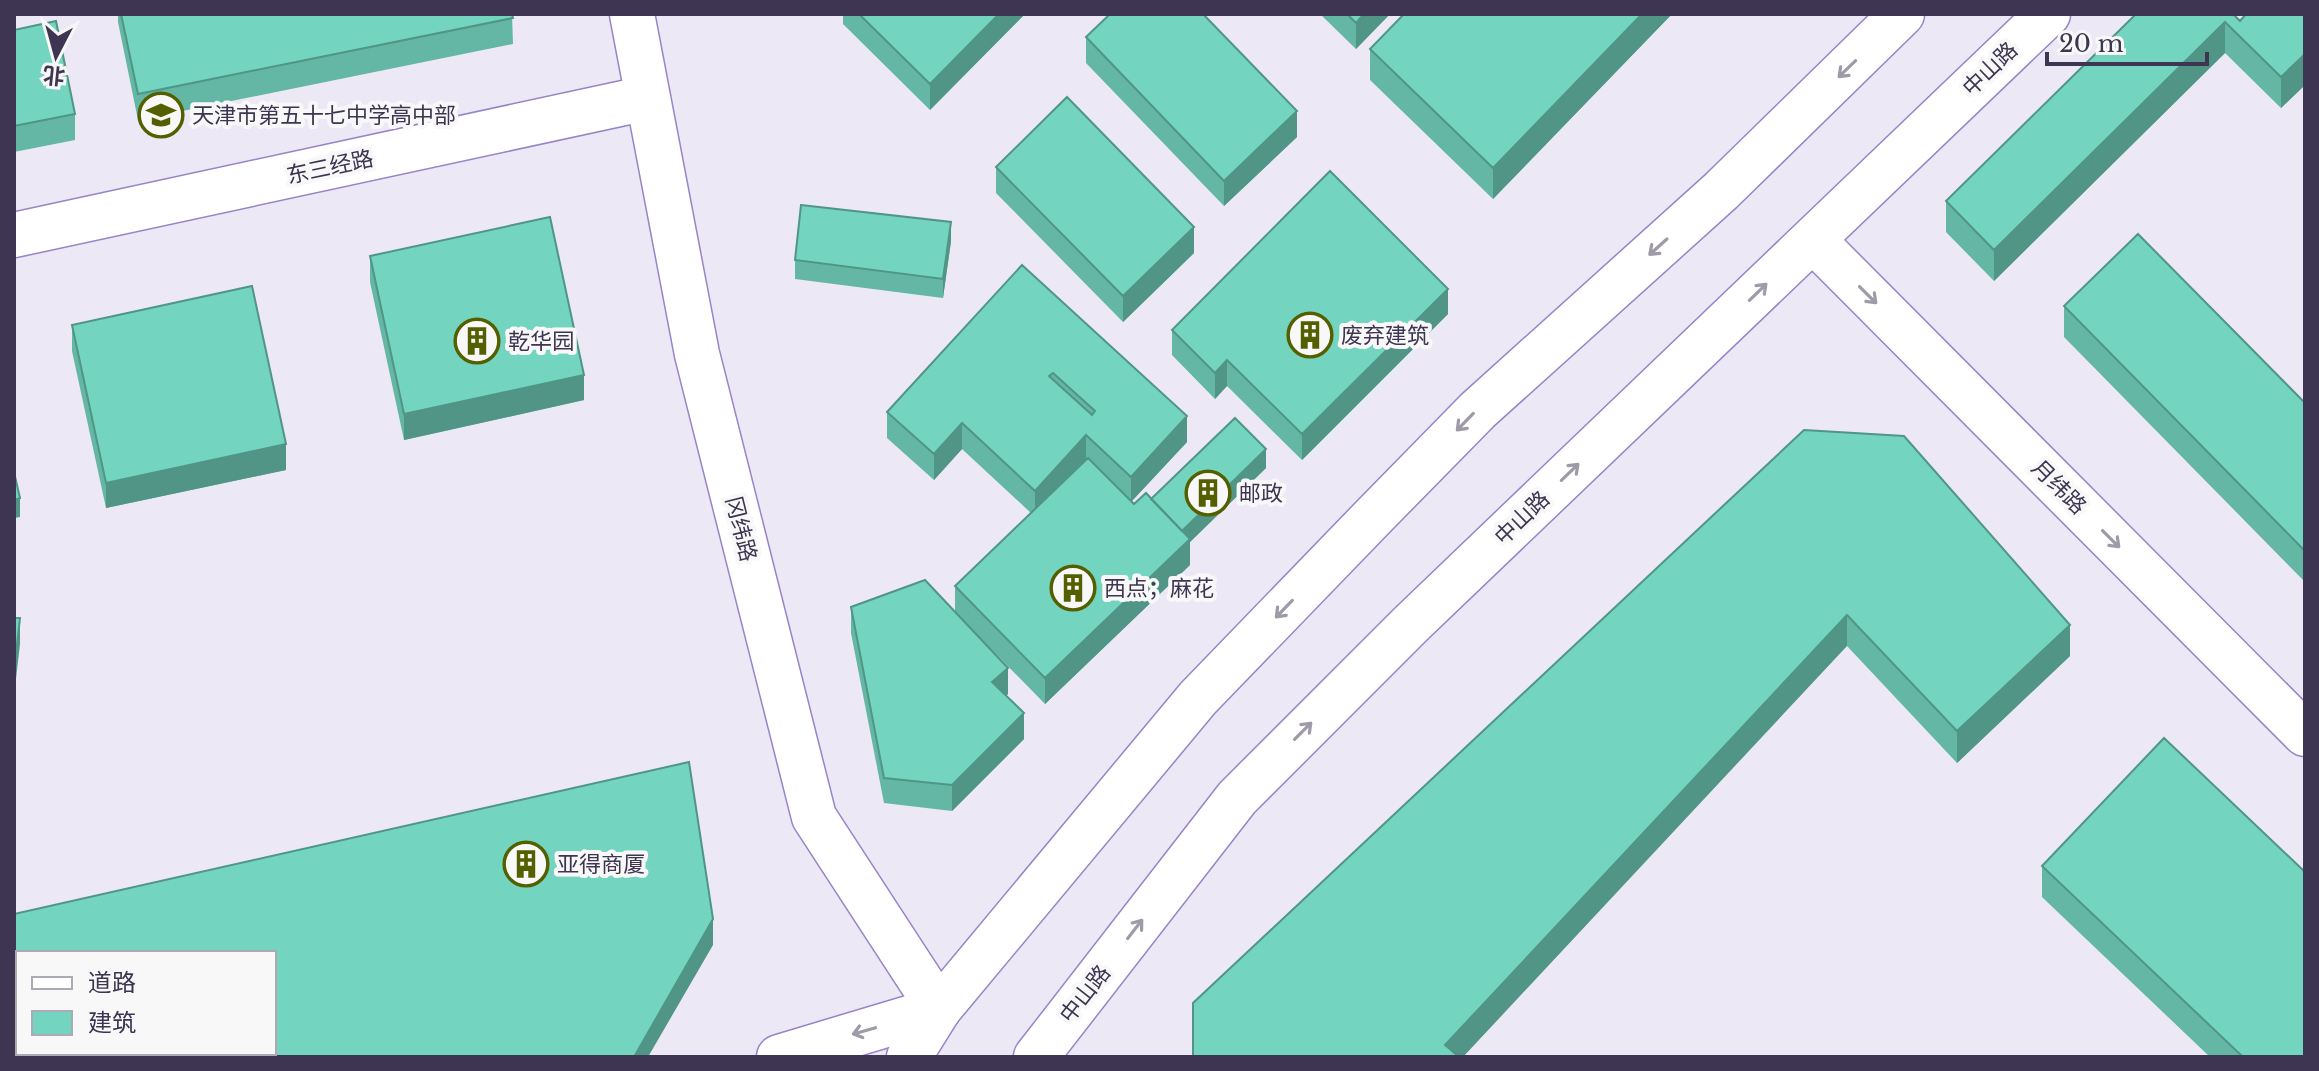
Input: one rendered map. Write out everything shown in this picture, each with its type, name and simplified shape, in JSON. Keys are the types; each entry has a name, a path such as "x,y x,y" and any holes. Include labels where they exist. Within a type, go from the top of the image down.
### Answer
{"main road":[{"name":"冈纬路","path":"632,14 697,354 814,817 939,1009"},
{"path":"909,1057 939,1009 1198,698 1478,410 1721,191 1902,14"},
{"name":"中山路","path":"1036,1057 1237,798 1411,624 2048,14"},
{"name":"东三经路","path":"14,235 647,98"},
{"name":"月纬路","path":"1813,240 2305,734"},
{"path":"779,1057 939,1009"}],"building":[{"path":"121,14 512,14 513,18 138,94"},
{"path":"859,14 999,14 930,84"},
{"path":"1110,14 1203,14 1297,111 1224,181 1086,37"},
{"path":"1347,14 1364,14 1356,23"},
{"path":"1404,14 1642,14 1493,168 1370,49"},
{"path":"2136,14 2233,14 2240,21 2246,14 2305,14 2305,54 2281,77 2225,22 1994,250 1946,201"},
{"path":"56,21 75,114 14,126 14,30"},
{"path":"1067,97 1194,227 1123,296 996,167"},
{"name":"废弃建筑","path":"1330,171 1448,289 1302,434 1227,360 1215,373 1172,330"},
{"path":"801,205 951,222 943,279 795,260"},
{"name":"乾华园","path":"550,217 584,375 404,414 370,256"},
{"path":"2138,234 2305,403 2305,551 2064,306"},
{"path":"1022,265 1187,416 1131,477 1086,435 1035,491 962,423 934,454 887,412","holes":["1053,373 1095,411 1092,415 1049,376"]},
{"path":"252,286 286,444 106,483 72,325"},
{"name":"邮政","path":"1235,418 1266,449 1182,531 1151,499"},
{"path":"1804,430 1904,436 2070,625 1957,731 1847,615 1445,1045 1459,1057 1193,1057 1193,1003"},
{"name":"西点；麻花","path":"1088,458 1134,504 1146,493 1190,539 1045,678 955,586"},
{"path":"14,472 20,498 14,500"},
{"path":"925,580 1008,668 992,682 1024,713 952,785 884,778 851,607"},
{"path":"14,618 20,618 14,670"},
{"path":"2164,738 2305,872 2305,1057 2243,1057 2042,866"},
{"name":"亚得商厦","path":"689,762 713,919 634,1057 14,1057 14,914"}],"place":[{"name":"天津市第五十七中学高中部","path":"161,115"},
{"name":"废弃建筑","path":"1310,335"},
{"name":"乾华园","path":"477,341"},
{"name":"邮政","path":"1208,493"},
{"name":"西点；麻花","path":"1073,588"},
{"name":"亚得商厦","path":"526,864"}]}
